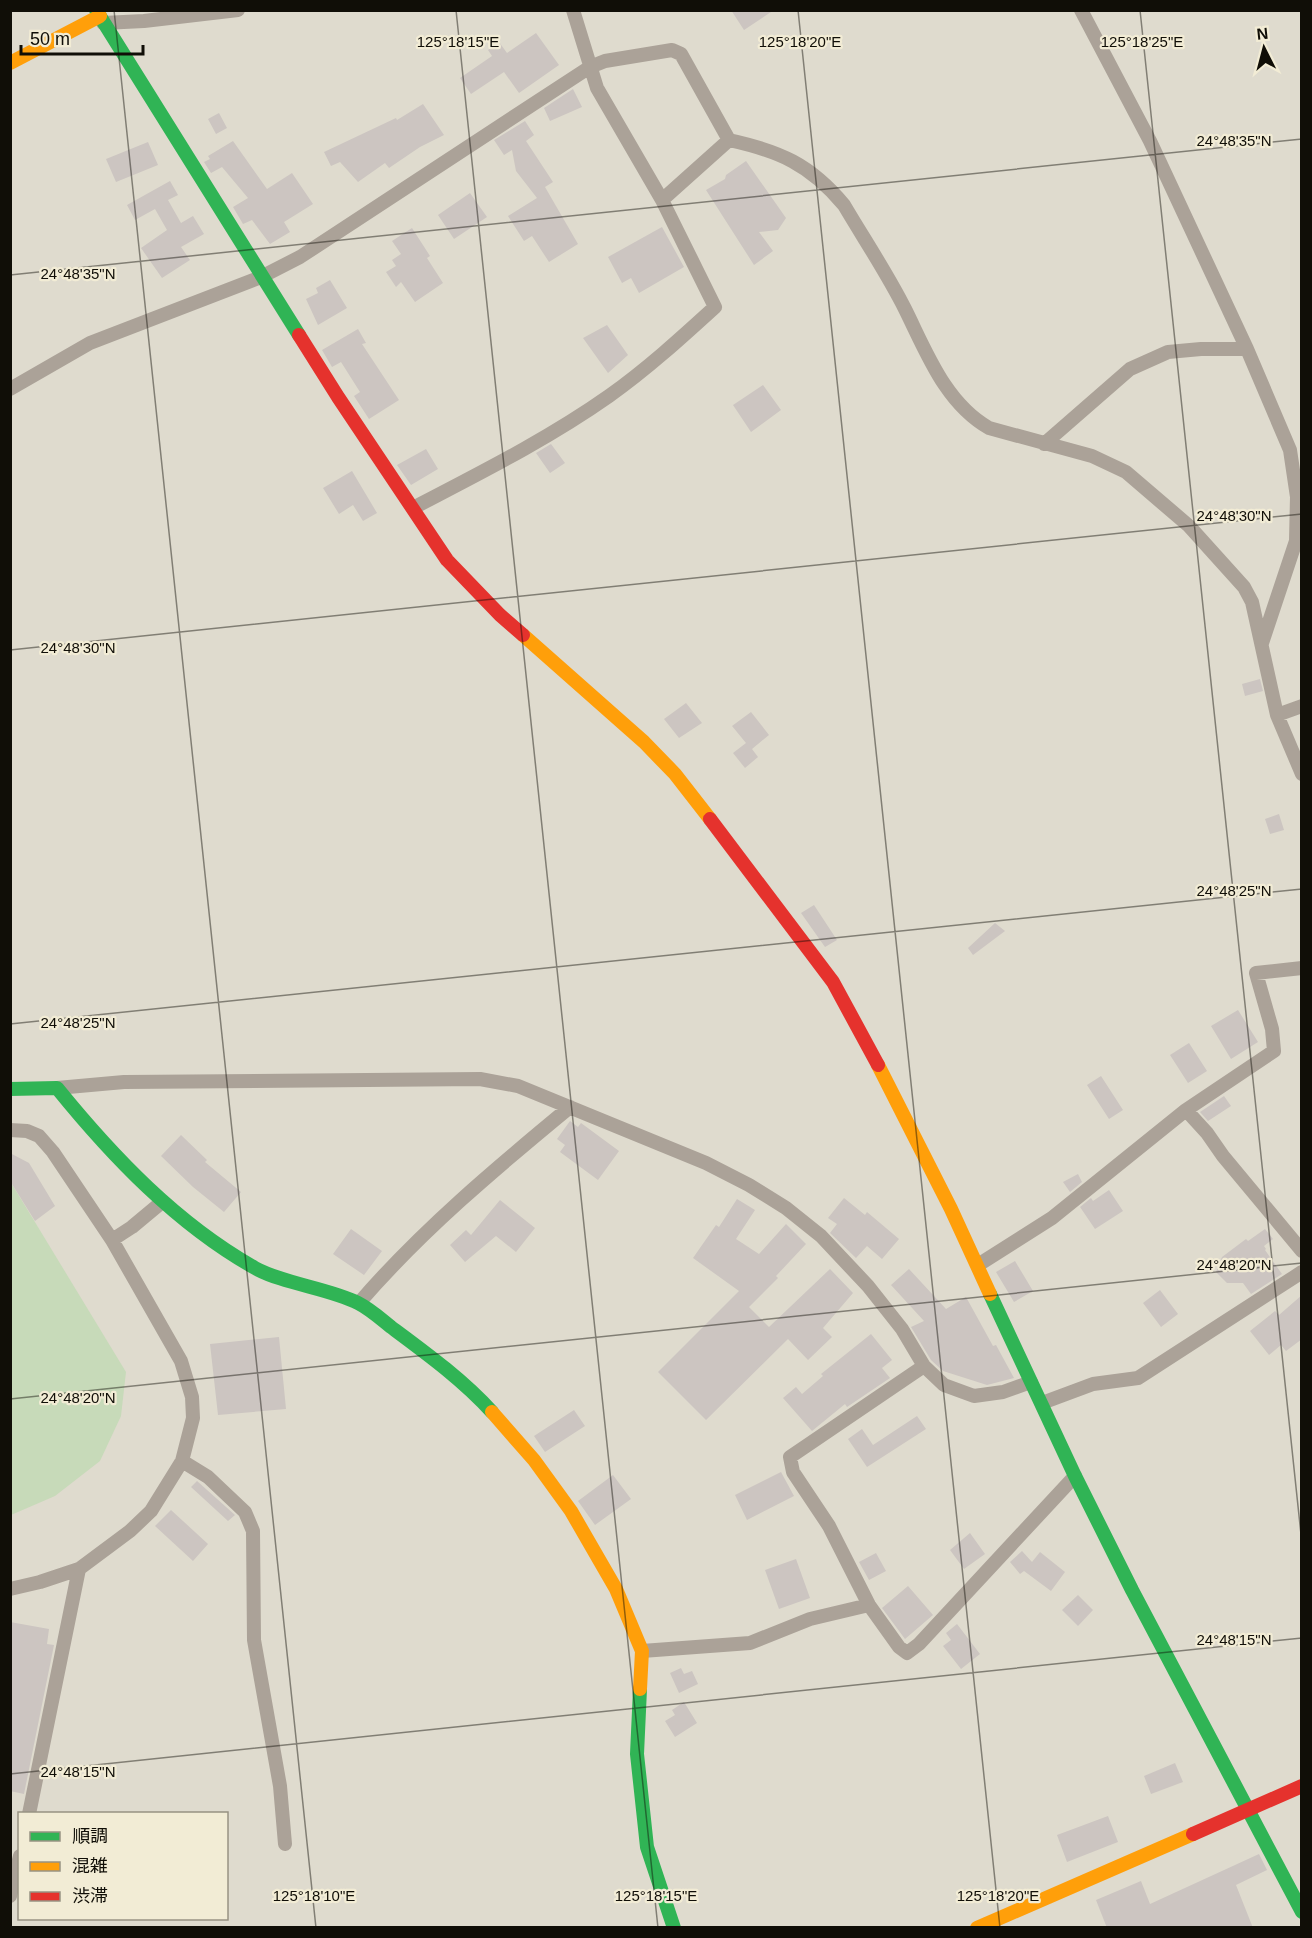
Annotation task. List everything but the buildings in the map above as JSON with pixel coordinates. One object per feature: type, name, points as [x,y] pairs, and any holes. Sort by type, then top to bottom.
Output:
[{"type":"street","points":[[10,63],[100,17],[144,21],[238,10]]},
{"type":"street","points":[[413,507],[518,452],[607,397],[716,307],[662,200],[597,88],[573,10]]},
{"type":"street","points":[[1081,10],[1150,141],[1247,349],[1296,447],[1296,542],[1262,643]]},
{"type":"street","points":[[100,17],[261,277],[447,560],[500,615],[644,742],[675,774],[833,982],[869,1047],[978,1265],[1075,1476],[1132,1590],[1302,1912]]},
{"type":"street","points":[[10,389],[90,344],[261,277],[300,258],[590,67],[605,61],[672,50],[681,54],[729,140],[761,147],[792,159],[831,190],[844,205],[905,308],[914,330],[934,365],[961,407],[988,428],[1092,456],[1126,472],[1189,526],[1244,587],[1252,602],[1277,715],[1302,774]]},
{"type":"street","points":[[662,200],[729,140]]},
{"type":"street","points":[[1044,444],[1130,369],[1168,352],[1247,349]]},
{"type":"street","points":[[1277,715],[1302,706]]},
{"type":"street","points":[[978,1265],[1052,1218],[1186,1110],[1274,1051],[1272,1029],[1256,973],[1302,968]]},
{"type":"street","points":[[10,1089],[57,1088],[124,1082],[480,1079],[518,1086],[706,1163],[786,1208],[821,1236],[868,1286],[902,1329],[924,1366],[944,1385],[974,1396],[1003,1392],[1031,1382]]},
{"type":"street","points":[[57,1088],[78,1114],[162,1202],[206,1237],[257,1269],[359,1304],[429,1355],[482,1401],[534,1461],[571,1511],[615,1589],[642,1651],[637,1754],[646,1847],[674,1928]]},
{"type":"street","points":[[359,1304],[384,1274],[497,1167],[570,1107]]},
{"type":"street","points":[[1186,1110],[1208,1133],[1223,1156],[1302,1251]]},
{"type":"street","points":[[10,1130],[27,1131],[39,1136],[112,1240],[181,1360],[192,1397],[193,1418],[182,1461],[151,1511],[130,1531],[79,1569],[40,1582],[10,1588]]},
{"type":"street","points":[[112,1240],[162,1202]]},
{"type":"street","points":[[1042,1403],[1093,1384],[1138,1378],[1302,1272]]},
{"type":"street","points":[[924,1366],[790,1456],[793,1472],[829,1526],[869,1605],[899,1647],[907,1653],[919,1644],[1075,1476]]},
{"type":"street","points":[[182,1461],[208,1478],[245,1512],[253,1531],[254,1640],[280,1786],[285,1844]]},
{"type":"street","points":[[29,1812],[79,1569]]},
{"type":"street","points":[[642,1651],[750,1643],[810,1619],[869,1605]]},
{"type":"street","points":[[977,1928],[1302,1786]]},
{"type":"street","points":[[10,1896],[18,1864]]},
{"type":"green space","points":[[10,1181],[126,1372],[121,1416],[100,1461],[55,1496],[11,1515]]},
{"type":"traffic: fast","points":[[96,10],[299,335]]},
{"type":"traffic: fast","points":[[10,1089],[57,1088],[124,1164],[199,1231],[255,1268],[292,1282],[333,1293],[362,1305],[444,1367],[492,1412]]},
{"type":"traffic: fast","points":[[990,1294],[1075,1476],[1132,1590],[1302,1912]]},
{"type":"traffic: fast","points":[[640,1689],[637,1754],[647,1847],[674,1928]]},
{"type":"traffic: slow","points":[[10,63],[100,16]]},
{"type":"traffic: slow","points":[[523,635],[644,742],[675,774],[710,819]]},
{"type":"traffic: slow","points":[[878,1065],[951,1209],[990,1294]]},
{"type":"traffic: slow","points":[[492,1412],[534,1460],[571,1511],[616,1589],[642,1651],[640,1689]]},
{"type":"traffic: slow","points":[[977,1928],[1193,1834]]},
{"type":"traffic: jam","points":[[299,335],[447,560],[500,615],[523,635]]},
{"type":"traffic: jam","points":[[710,819],[833,982],[878,1065]]},
{"type":"traffic: jam","points":[[1193,1834],[1302,1786]]}]
